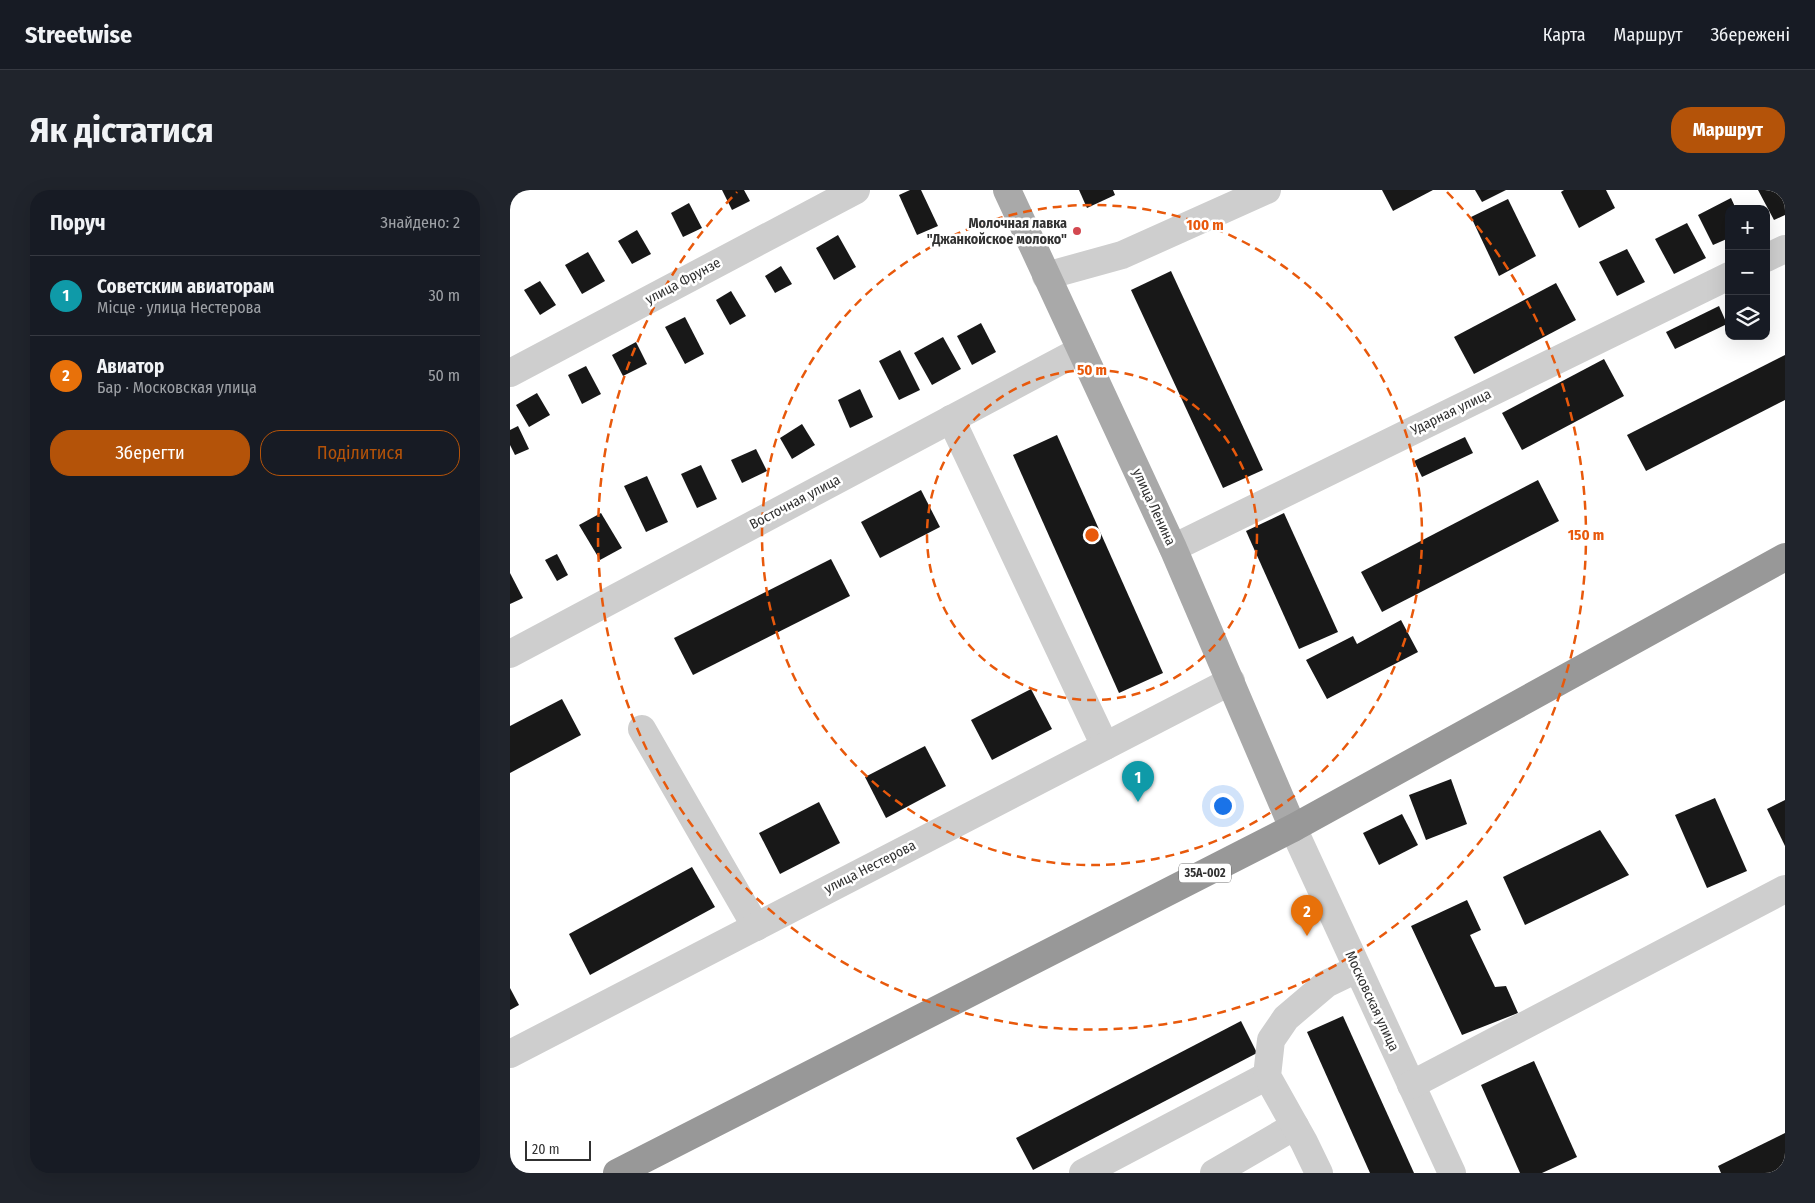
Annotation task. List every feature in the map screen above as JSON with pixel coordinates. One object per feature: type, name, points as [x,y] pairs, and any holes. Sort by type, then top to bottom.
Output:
[{"type":"highway","name":"35А-002","points":[[617,1173],[1293,828],[1785,557]]},
{"type":"main road","name":"улица Ленина","points":[[1006,190],[1173,548],[1293,828]]},
{"type":"street","name":"улица Фрунзе","points":[[510,373],[856,190]]},
{"type":"street","points":[[1046,276],[1122,255],[1267,190]]},
{"type":"street","points":[[1770,256],[1785,249]]},
{"type":"street","name":"Ударная улица","points":[[1173,548],[1725,278]]},
{"type":"street","name":"Восточная улица","points":[[510,654],[1081,350]]},
{"type":"street","points":[[951,419],[1105,746]]},
{"type":"street","name":"улица Нестерова","points":[[510,1054],[1231,681]]},
{"type":"street","points":[[642,729],[756,926]]},
{"type":"street","name":"Московская улица","points":[[1293,828],[1452,1173]]},
{"type":"street","points":[[1411,1085],[1785,889]]},
{"type":"street","points":[[1319,1173],[1267,1076],[1271,1040],[1286,1018],[1326,984],[1357,969]]},
{"type":"street","points":[[1083,1173],[1267,1076]]},
{"type":"street","points":[[1214,1173],[1295,1126]]},
{"type":"building","points":[[722,190],[744,190],[750,201],[732,210]]},
{"type":"building","points":[[910,190],[921,190],[938,226],[917,235],[899,195]]},
{"type":"building","points":[[1079,190],[1113,190],[1115,195],[1087,208]]},
{"type":"building","points":[[1382,190],[1433,190],[1393,211]]},
{"type":"building","points":[[1475,190],[1506,190],[1482,202]]},
{"type":"building","points":[[1564,190],[1606,190],[1615,208],[1579,228],[1561,192]]},
{"type":"building","points":[[1758,190],[1785,190],[1785,215],[1774,220],[1770,212],[1770,205],[1766,205]]},
{"type":"building","points":[[1731,198],[1734,205],[1725,205],[1725,240],[1713,245],[1698,215]]},
{"type":"building","points":[[1508,199],[1536,256],[1499,276],[1471,217]]},
{"type":"building","points":[[689,203],[702,228],[683,237],[671,213]]},
{"type":"building","points":[[1687,223],[1706,258],[1674,274],[1655,239]]},
{"type":"building","points":[[637,230],[651,254],[632,264],[618,241]]},
{"type":"building","points":[[838,235],[856,267],[834,280],[816,248]]},
{"type":"building","points":[[1627,249],[1645,282],[1617,296],[1599,262]]},
{"type":"building","points":[[588,252],[605,281],[582,294],[565,265]]},
{"type":"building","points":[[781,266],[792,284],[775,293],[765,276]]},
{"type":"building","points":[[1171,271],[1263,470],[1223,488],[1131,290]]},
{"type":"building","points":[[540,281],[556,305],[540,315],[524,290]]},
{"type":"building","points":[[1556,283],[1576,320],[1474,374],[1454,337]]},
{"type":"building","points":[[731,291],[746,316],[730,325],[716,300]]},
{"type":"building","points":[[1719,306],[1725,320],[1725,325],[1675,349],[1666,332]]},
{"type":"building","points":[[685,317],[704,354],[685,364],[665,327]]},
{"type":"building","points":[[981,323],[996,352],[972,365],[957,336]]},
{"type":"building","points":[[943,337],[961,369],[932,385],[914,353]]},
{"type":"building","points":[[636,342],[647,364],[623,376],[612,355]]},
{"type":"building","points":[[900,350],[920,390],[899,400],[879,361]]},
{"type":"building","points":[[1785,355],[1785,400],[1646,471],[1627,435]]},
{"type":"building","points":[[1604,359],[1624,396],[1522,450],[1502,413]]},
{"type":"building","points":[[586,366],[601,394],[582,404],[568,375]]},
{"type":"building","points":[[860,389],[873,417],[850,428],[838,400]]},
{"type":"building","points":[[537,393],[550,415],[529,427],[516,405]]},
{"type":"building","points":[[802,424],[815,445],[792,459],[780,438]]},
{"type":"building","points":[[518,426],[529,449],[515,455],[510,445],[510,430]]},
{"type":"building","points":[[1057,435],[1163,673],[1119,693],[1013,455]]},
{"type":"building","points":[[1465,437],[1473,453],[1422,477],[1414,461]]},
{"type":"building","points":[[756,449],[767,471],[742,483],[731,460]]},
{"type":"building","points":[[701,465],[717,499],[697,508],[681,474]]},
{"type":"building","points":[[647,476],[668,522],[646,532],[624,486]]},
{"type":"building","points":[[1538,480],[1559,521],[1382,612],[1361,572]]},
{"type":"building","points":[[921,490],[940,527],[880,558],[861,522]]},
{"type":"building","points":[[601,513],[622,548],[600,560],[579,525]]},
{"type":"building","points":[[1284,513],[1338,632],[1299,649],[1246,531]]},
{"type":"building","points":[[557,554],[568,575],[557,581],[545,560]]},
{"type":"building","points":[[831,559],[850,596],[693,675],[674,638]]},
{"type":"building","points":[[510,573],[523,598],[510,604]]},
{"type":"building","points":[[1401,620],[1418,652],[1327,699],[1306,660],[1353,636],[1357,644]]},
{"type":"building","points":[[1031,689],[1052,729],[992,760],[971,720]]},
{"type":"building","points":[[562,699],[581,735],[510,773],[510,726]]},
{"type":"building","points":[[925,746],[946,786],[886,818],[865,777]]},
{"type":"building","points":[[1451,779],[1467,824],[1426,840],[1409,795]]},
{"type":"building","points":[[1715,798],[1747,871],[1707,888],[1675,815]]},
{"type":"building","points":[[1785,800],[1785,846],[1767,809]]},
{"type":"building","points":[[819,802],[840,843],[780,874],[759,833]]},
{"type":"building","points":[[1402,814],[1418,845],[1379,865],[1363,833]]},
{"type":"building","points":[[1600,830],[1629,875],[1525,925],[1503,877]]},
{"type":"building","points":[[692,867],[715,907],[590,975],[569,934]]},
{"type":"building","points":[[1467,900],[1481,930],[1470,935],[1495,987],[1506,986],[1518,1013],[1462,1035],[1411,926]]},
{"type":"building","points":[[510,988],[519,1005],[510,1010]]},
{"type":"building","points":[[1343,1016],[1414,1173],[1370,1173],[1307,1032]]},
{"type":"building","points":[[1241,1021],[1257,1053],[1033,1170],[1016,1138]]},
{"type":"building","points":[[1534,1061],[1577,1157],[1542,1173],[1520,1173],[1481,1085]]},
{"type":"building","points":[[1785,1133],[1785,1173],[1721,1173],[1718,1166]]},
{"type":"place","name":"Молочная лавка \"Джанкойское молоко\"","points":[[1077,231]]},
{"type":"place","name":"Советским авиаторам","points":[[1138,802]]},
{"type":"place","name":"Авиатор","points":[[1307,936]]}]
